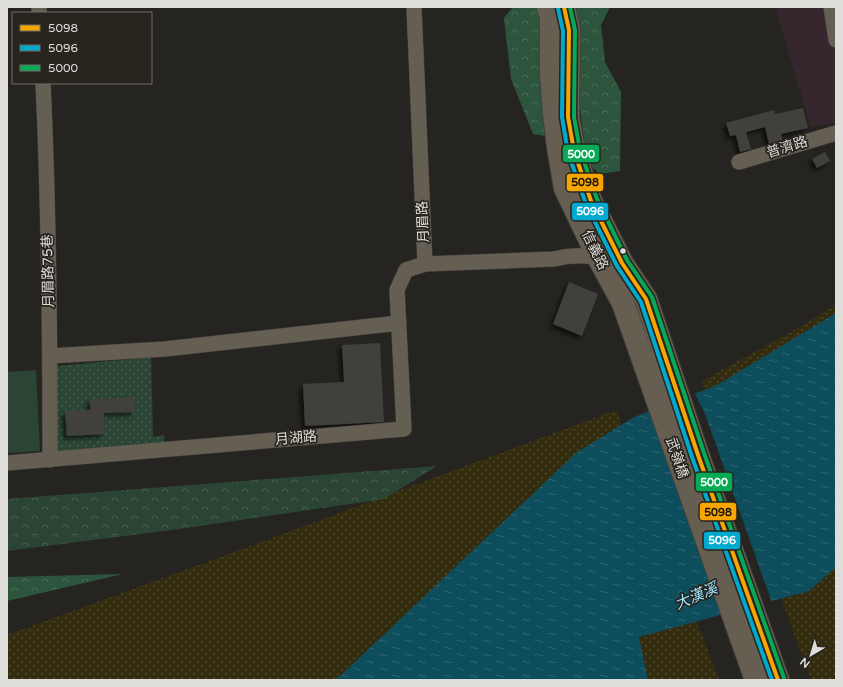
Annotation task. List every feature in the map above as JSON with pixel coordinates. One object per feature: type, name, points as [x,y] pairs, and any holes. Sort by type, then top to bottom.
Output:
[{"type":"main road","name":"信義路","points":[[548,7],[551,17],[551,74],[554,114],[558,147],[566,188],[598,258],[623,303]]},
{"type":"main road","name":"信義路","points":[[564,7],[568,30],[568,117],[574,151],[591,201],[622,263],[646,299]]},
{"type":"main road","name":"武嶺橋","points":[[646,299],[703,469],[778,680]]},
{"type":"main road","name":"武嶺橋","points":[[623,303],[756,680]]},
{"type":"street","name":"月眉路","points":[[414,7],[425,264]]},
{"type":"street","points":[[831,7],[836,40]]},
{"type":"street","name":"月眉路75巷","points":[[42,84],[45,130],[50,356],[50,460]]},
{"type":"street","name":"普濟路","points":[[739,162],[836,133]]},
{"type":"street","points":[[425,264],[554,259],[566,256],[598,258],[622,263]]},
{"type":"street","name":"月湖路","points":[[7,463],[404,429],[397,290],[406,270],[425,264]]},
{"type":"street","points":[[50,356],[165,349],[399,323]]},
{"type":"shaded area","points":[[775,7],[836,7],[836,123],[811,127]]},
{"type":"green space","points":[[513,7],[542,7],[548,111],[545,136],[533,134],[511,79],[504,18]]},
{"type":"green space","points":[[567,7],[610,7],[601,25],[605,62],[621,92],[620,171],[600,174],[587,163]]},
{"type":"green space","points":[[151,357],[153,437],[164,435],[165,448],[52,458],[48,367]]},
{"type":"green space","points":[[36,370],[40,451],[7,453],[7,372]]},
{"type":"green space","points":[[437,466],[384,499],[172,530],[7,551],[7,499]]},
{"type":"green space","points":[[123,574],[7,601],[7,577]]},
{"type":"sand","points":[[836,305],[836,680],[811,680],[702,381],[791,332]]},
{"type":"sand","points":[[616,410],[719,680],[7,680],[7,635]]},
{"type":"water","name":"大漢溪","points":[[836,313],[836,567],[809,591],[639,637],[648,680],[332,680],[340,676],[576,453],[634,417],[717,385]]},
{"type":"pier","points":[[694,392],[705,414],[772,603],[727,615],[653,408]]},
{"type":"building","points":[[803,108],[808,128],[781,134],[782,140],[769,144],[765,127],[746,132],[751,149],[740,152],[736,135],[730,136],[726,123],[774,110],[775,114]]},
{"type":"building","points":[[825,152],[830,161],[817,168],[812,159]]},
{"type":"building","points":[[569,282],[598,294],[582,336],[553,324]]},
{"type":"building","points":[[380,343],[384,422],[305,426],[303,384],[344,382],[342,345]]},
{"type":"building","points":[[134,397],[135,412],[104,413],[105,434],[67,436],[65,411],[90,410],[90,399]]},
{"type":"transit line","name":"5098","points":[[564,7],[569,30],[568,117],[574,151],[591,201],[622,263],[646,299],[698,455],[778,680]]},
{"type":"transit line","name":"5000","points":[[570,7],[575,30],[574,117],[580,150],[597,199],[627,260],[652,297],[704,453],[784,678]]},
{"type":"transit line","name":"5096","points":[[558,8],[563,31],[562,117],[568,153],[586,204],[617,266],[641,302],[692,457],[772,680]]}]
